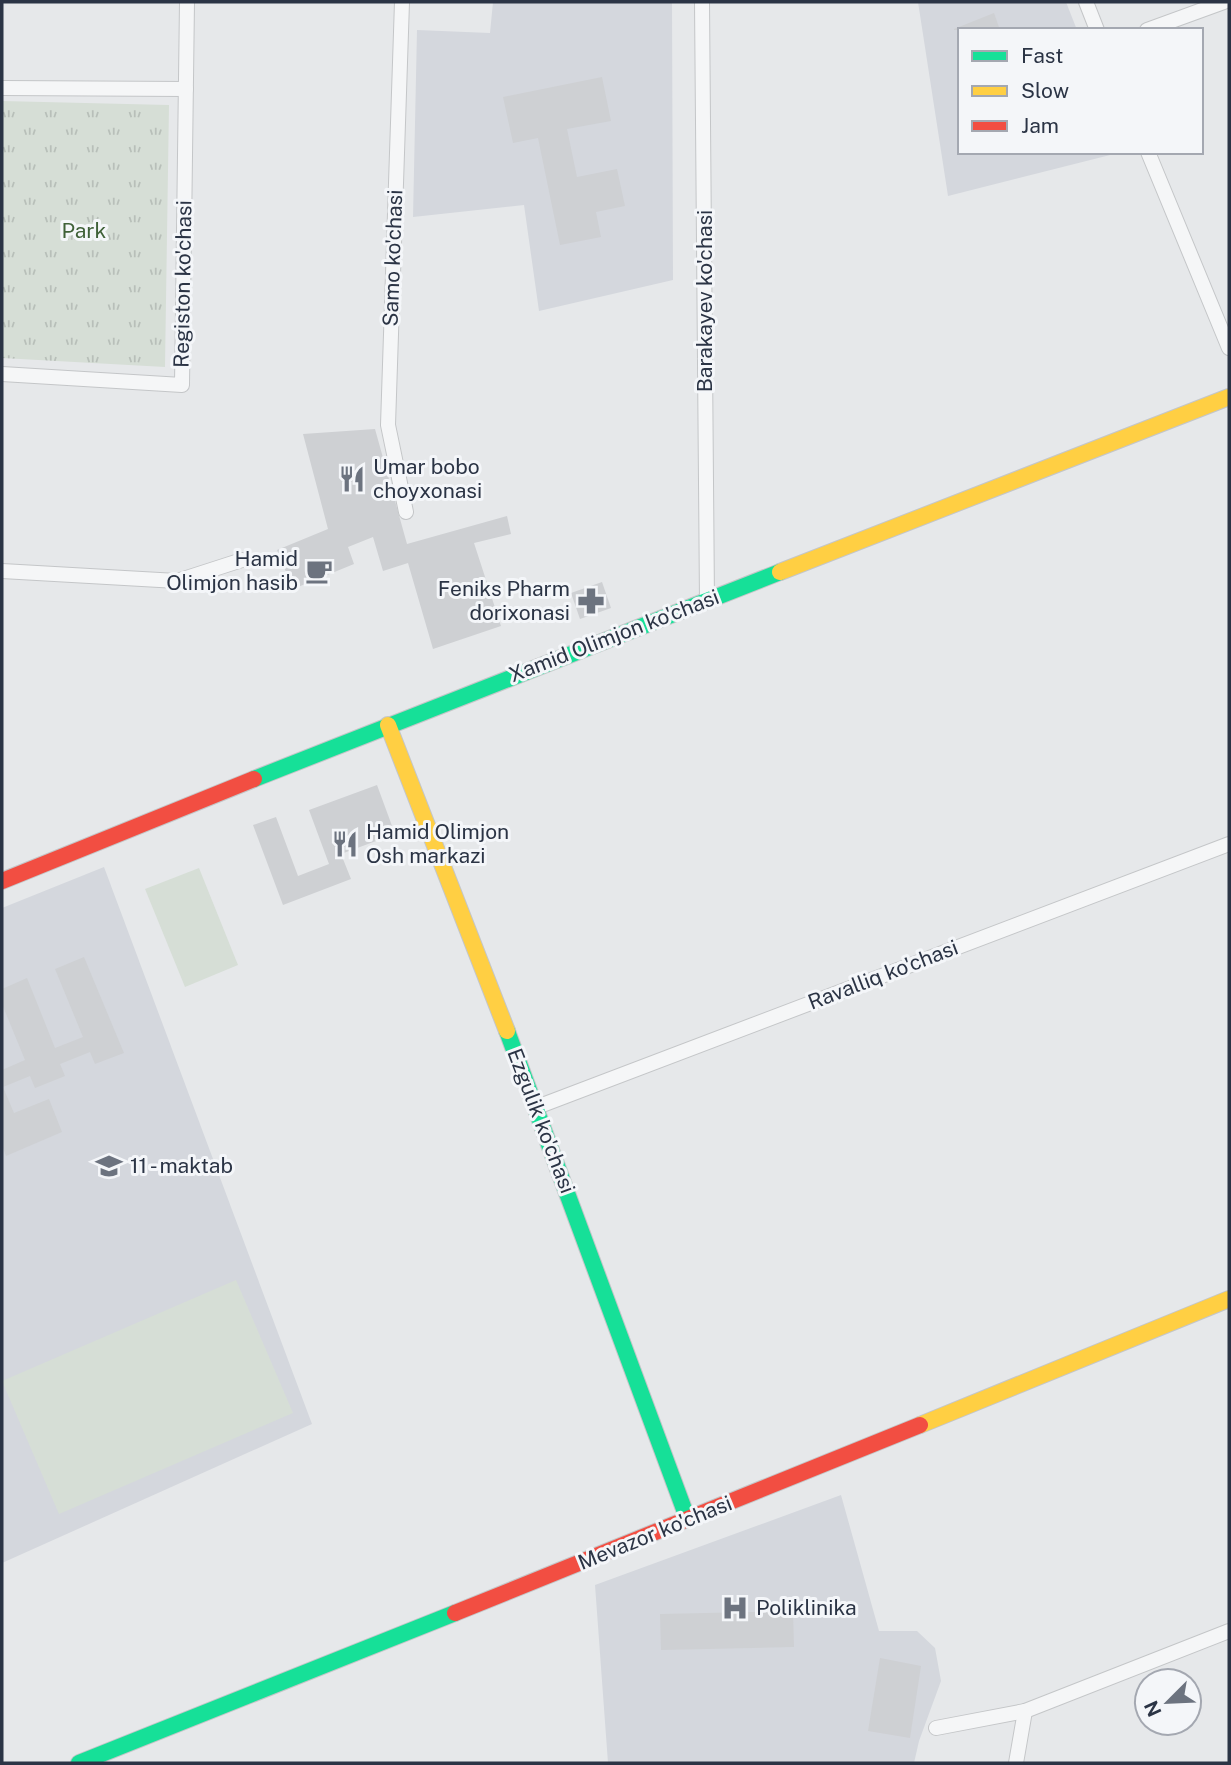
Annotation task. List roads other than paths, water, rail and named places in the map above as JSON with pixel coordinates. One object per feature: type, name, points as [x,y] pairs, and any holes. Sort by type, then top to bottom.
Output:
[{"type":"street","name":"Registon ko'chasi","points":[[2,374],[182,385],[187,2]]},
{"type":"street","name":"Samo ko'chasi","points":[[402,2],[388,425],[406,512]]},
{"type":"street","name":"Barakayev ko'chasi","points":[[702,2],[707,601]]},
{"type":"street","points":[[1086,2],[1096,28]]},
{"type":"street","points":[[1152,28],[1224,2]]},
{"type":"street","points":[[2,88],[186,89]]},
{"type":"street","points":[[1149,154],[1229,348]]},
{"type":"street","name":"Xamid Olimjon ko'chasi","points":[[2,881],[388,724],[1229,397]]},
{"type":"street","points":[[2,571],[177,582],[242,559]]},
{"type":"street","name":"Ezgulik ko'chasi","points":[[388,724],[537,1107],[688,1520]]},
{"type":"street","name":"Ravalliq ko'chasi","points":[[537,1107],[1229,844]]},
{"type":"street","name":"Mevazor ko'chasi","points":[[79,1763],[688,1520],[1229,1299]]},
{"type":"street","points":[[936,1728],[1025,1711],[1229,1631]]},
{"type":"street","points":[[1016,1763],[1025,1711]]},
{"type":"place","name":"Umar bobo choyxonasi","points":[[352,479]]},
{"type":"place","name":"Hamid Olimjon hasib","points":[[319,571]]},
{"type":"place","name":"Feniks Pharm dorixonasi","points":[[591,601]]},
{"type":"place","name":"Hamid Olimjon Osh markazi","points":[[345,844]]},
{"type":"place","name":"11 - maktab","points":[[109,1166]]},
{"type":"place","name":"Poliklinika","points":[[735,1608]]},
{"type":"park label","name":"Park","points":[[84,231]]}]
